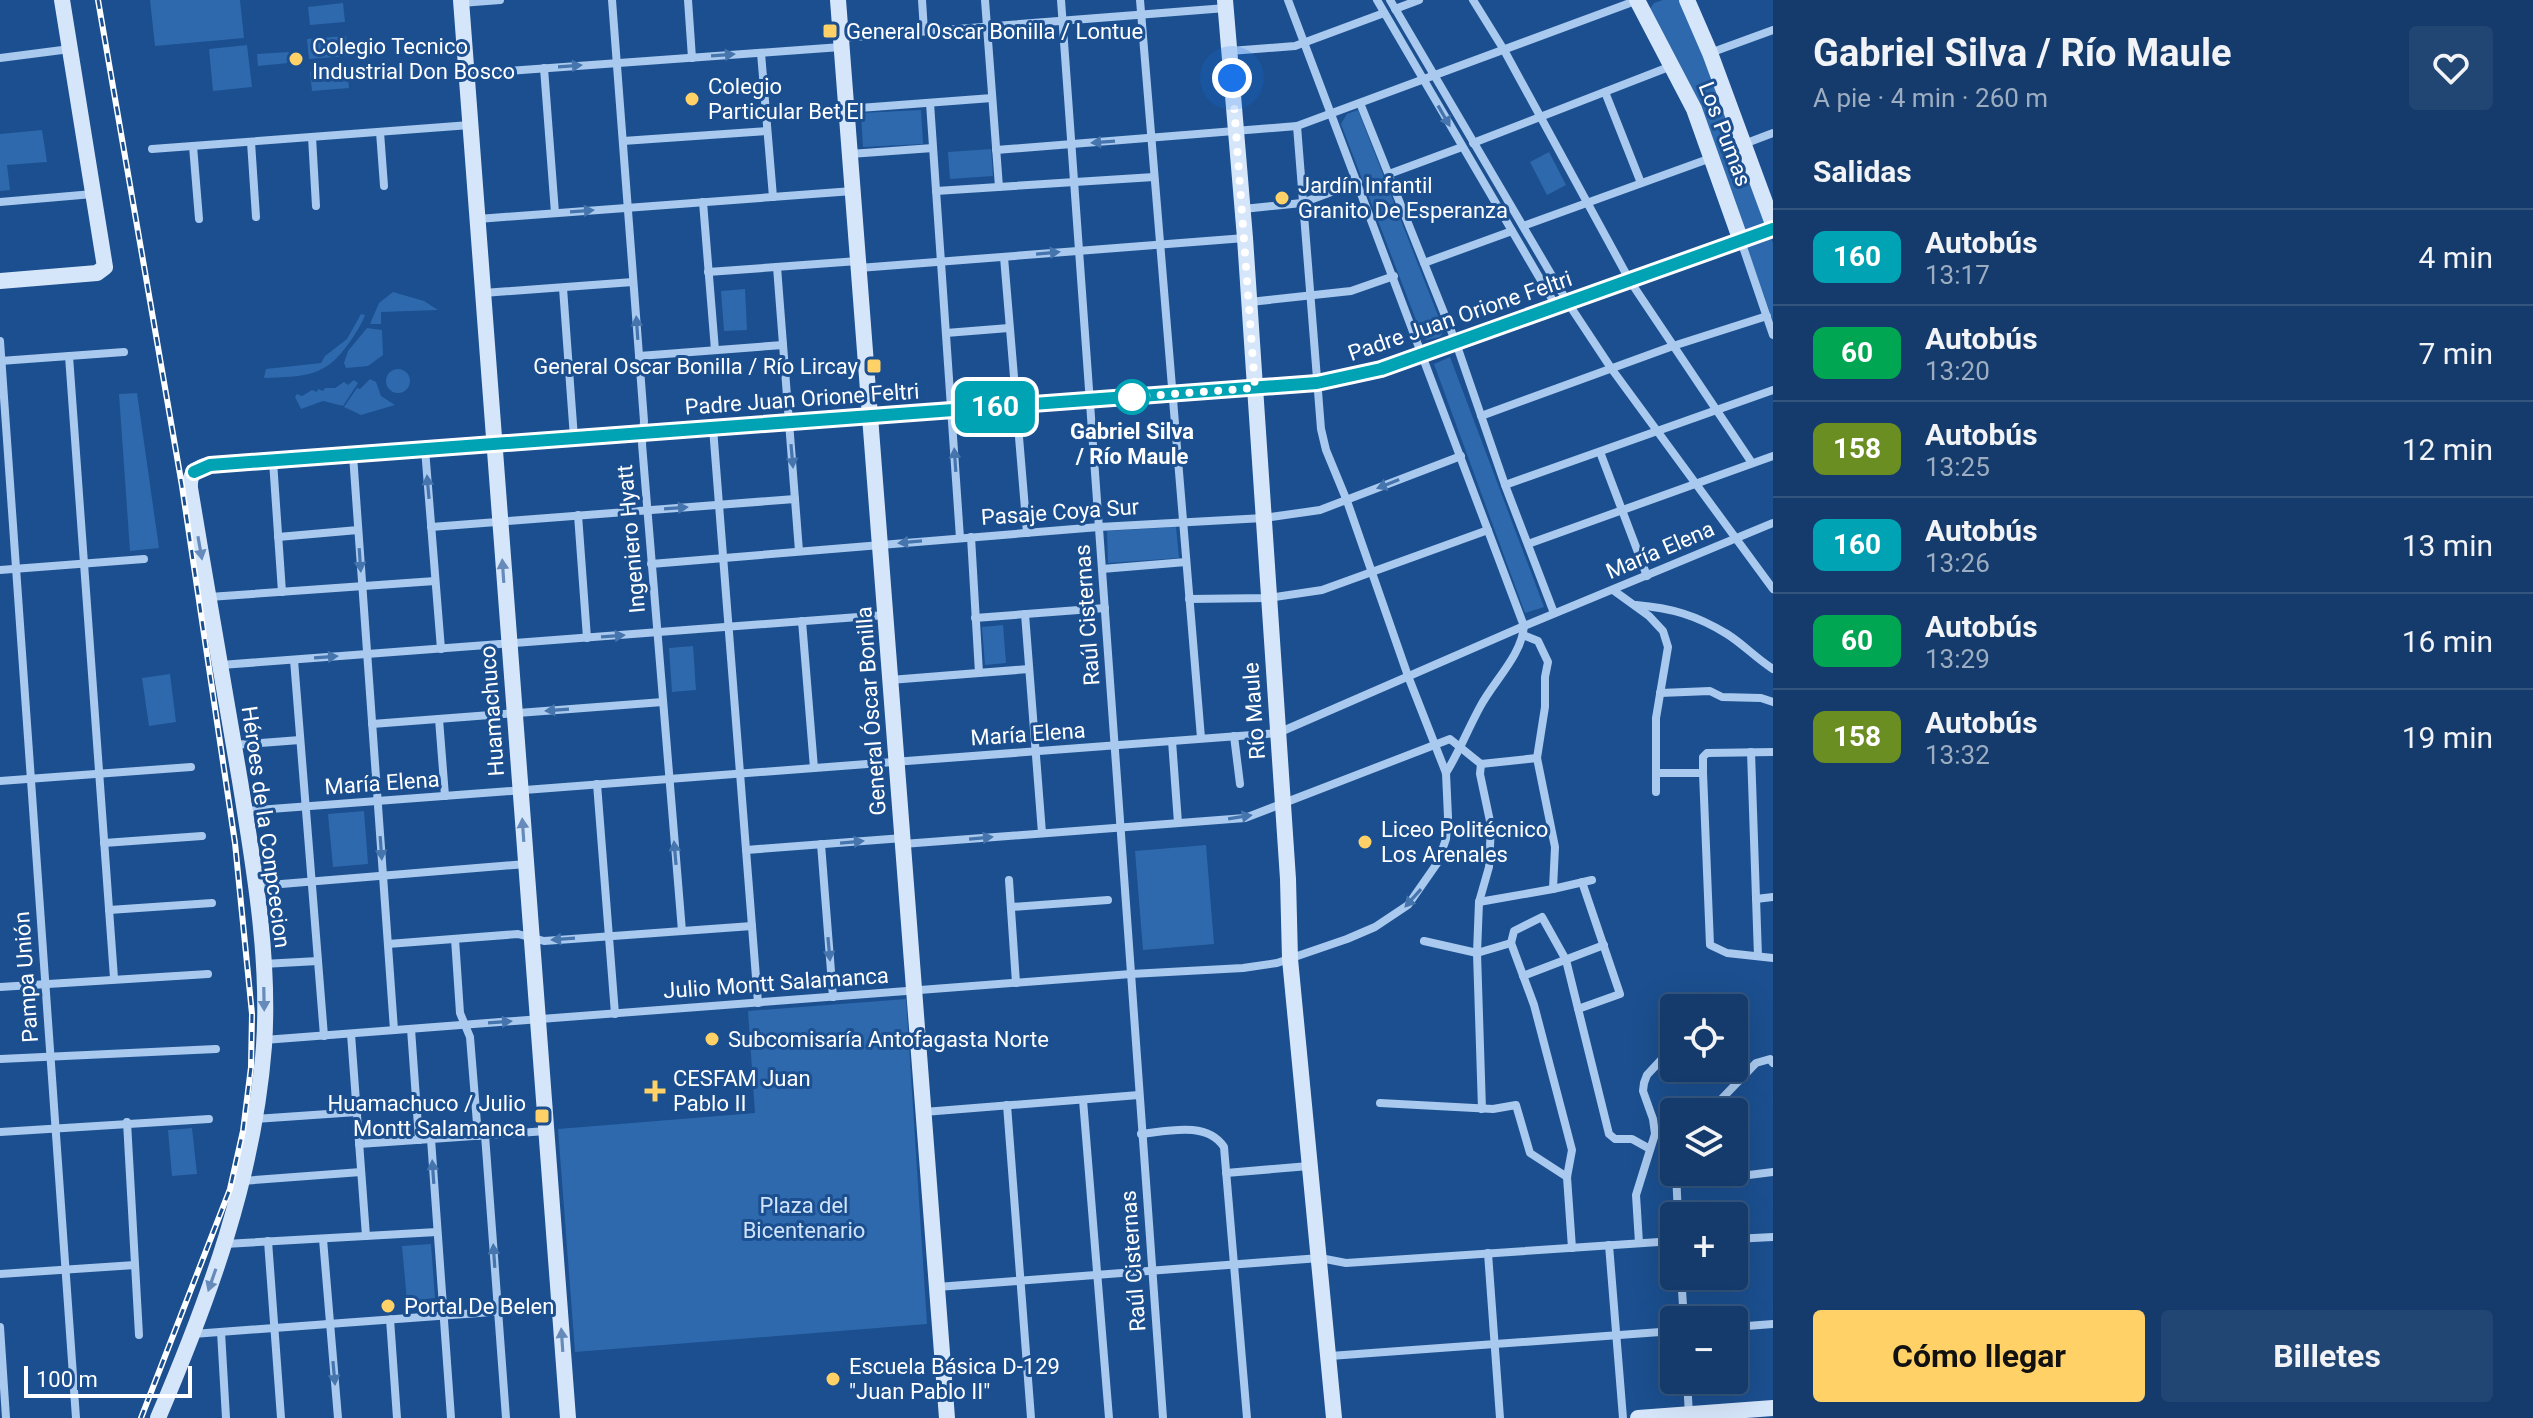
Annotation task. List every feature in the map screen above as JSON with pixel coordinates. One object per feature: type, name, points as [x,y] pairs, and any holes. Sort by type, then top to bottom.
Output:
[{"type":"street","points":[[0,281],[103,270],[105,263],[62,0]]},
{"type":"street","points":[[461,2],[500,0]]},
{"type":"street","name":"Ingeniero Hyatt","points":[[612,0],[651,564],[682,931]]},
{"type":"street","points":[[688,0],[692,58]]},
{"type":"street","name":"General Óscar Bonilla","points":[[838,0],[947,1418]]},
{"type":"street","points":[[922,0],[924,31]]},
{"type":"street","points":[[985,0],[999,187]]},
{"type":"street","name":"Raúl Cisternas","points":[[1061,0],[1163,1418]]},
{"type":"street","points":[[1140,0],[1201,738]]},
{"type":"street","points":[[1288,0],[1394,276],[1523,630],[1538,641],[1548,662],[1537,758],[1555,847],[1553,889]]},
{"type":"street","points":[[1377,0],[1512,231],[1562,305],[1773,589]]},
{"type":"street","points":[[1390,0],[1523,226],[1562,305]]},
{"type":"street","points":[[1395,9],[1419,0]]},
{"type":"street","points":[[1473,0],[1504,50],[1630,281],[1752,463]]},
{"type":"street","points":[[996,150],[1297,126],[1638,0]]},
{"type":"street","name":"Los Pumas","points":[[1638,0],[1694,109],[1773,335]]},
{"type":"street","points":[[1687,0],[1710,53],[1773,227]]},
{"type":"street","name":"Huamachuco","points":[[461,2],[568,1418]]},
{"type":"street","points":[[466,74],[761,53],[924,31],[1141,15],[1226,4]]},
{"type":"street","name":"Río Maule","points":[[1226,4],[1264,518],[1290,959],[1334,1418]]},
{"type":"street","points":[[1230,51],[1305,43],[1384,13]]},
{"type":"street","points":[[1710,53],[1773,30]]},
{"type":"street","points":[[0,58],[70,49]]},
{"type":"street","points":[[761,53],[773,197]]},
{"type":"street","points":[[1473,143],[1674,65]]},
{"type":"street","points":[[544,68],[555,213]]},
{"type":"street","points":[[1605,92],[1641,183]]},
{"type":"street","points":[[846,109],[992,98]]},
{"type":"street","points":[[930,103],[960,538]]},
{"type":"street","points":[[1360,103],[1456,343],[1554,613]]},
{"type":"street","points":[[152,149],[470,125]]},
{"type":"street","points":[[1297,126],[1321,429],[1408,676],[1446,773]]},
{"type":"street","points":[[623,141],[767,131]]},
{"type":"street","points":[[380,132],[384,186]]},
{"type":"street","points":[[1744,144],[1773,133]]},
{"type":"street","points":[[312,137],[316,206]]},
{"type":"street","points":[[251,142],[256,217]]},
{"type":"street","points":[[193,146],[199,219]]},
{"type":"street","points":[[1389,174],[1462,147]]},
{"type":"street","points":[[850,154],[933,148]]},
{"type":"street","points":[[1523,226],[1711,158]]},
{"type":"street","points":[[936,191],[1154,177]]},
{"type":"street","points":[[1243,209],[1302,203],[1358,182]]},
{"type":"street","points":[[477,219],[853,191]]},
{"type":"street","points":[[0,202],[94,194]]},
{"type":"street","points":[[703,202],[715,350]]},
{"type":"street","name":"Padre Juan Orione Feltri","points":[[194,472],[210,465],[1317,383],[1381,369],[1773,227]]},
{"type":"street","points":[[1424,263],[1512,231]]},
{"type":"street","points":[[708,272],[941,262],[1245,238]]},
{"type":"street","points":[[1004,257],[1027,533]]},
{"type":"street","points":[[777,267],[799,551]]},
{"type":"street","points":[[1249,302],[1351,291],[1394,276]]},
{"type":"street","points":[[482,293],[633,282]]},
{"type":"street","points":[[563,288],[574,438]]},
{"type":"street","points":[[1481,416],[1673,346],[1767,316]]},
{"type":"street","points":[[946,333],[1009,328]]},
{"type":"street","name":"Pampa Unión","points":[[0,341],[76,1418]]},
{"type":"street","points":[[639,356],[783,345]]},
{"type":"street","points":[[1,361],[124,352]]},
{"type":"street","points":[[69,356],[114,978]]},
{"type":"street","points":[[1505,485],[1773,390]]},
{"type":"street","points":[[713,428],[758,1003]]},
{"type":"street","points":[[425,449],[441,649]]},
{"type":"street","points":[[1600,452],[1647,576]]},
{"type":"street","points":[[353,455],[394,1030]]},
{"type":"street","name":"Pasaje Coya Sur","points":[[651,564],[1099,527],[1264,518],[1320,510],[1461,456]]},
{"type":"street","points":[[1528,544],[1773,456]]},
{"type":"street","points":[[272,461],[282,592]]},
{"type":"street","name":"Héroes de la Conpcecion","points":[[160,1418],[193,1334],[242,1181],[255,1119],[264,1040],[263,964],[256,886],[190,488],[194,472]]},
{"type":"street","points":[[431,527],[795,499]]},
{"type":"street","points":[[578,515],[587,638]]},
{"type":"street","name":"María Elena","points":[[245,811],[1278,733],[1523,630],[1554,613],[1773,523]]},
{"type":"street","points":[[278,537],[358,530]]},
{"type":"street","points":[[1189,599],[1268,598],[1322,590],[1488,530]]},
{"type":"street","points":[[971,537],[979,673]]},
{"type":"street","points":[[0,570],[144,559]]},
{"type":"street","points":[[1102,569],[1186,562]]},
{"type":"street","points":[[209,597],[435,581]]},
{"type":"street","points":[[1613,590],[1663,631],[1668,647],[1654,740],[1656,792]]},
{"type":"street","points":[[1635,605],[1669,608],[1697,618],[1728,635],[1773,669]]},
{"type":"street","points":[[975,618],[1105,608]]},
{"type":"street","points":[[1025,614],[1042,833]]},
{"type":"street","points":[[221,665],[885,615]]},
{"type":"street","points":[[802,621],[814,768]]},
{"type":"street","points":[[1446,773],[1523,630]]},
{"type":"street","points":[[294,660],[324,1036]]},
{"type":"street","points":[[890,680],[1029,669]]},
{"type":"street","points":[[1660,693],[1710,691],[1722,697],[1761,698],[1773,702]]},
{"type":"street","points":[[372,724],[663,702]]},
{"type":"street","points":[[439,719],[445,796]]},
{"type":"street","points":[[1234,736],[1240,784]]},
{"type":"street","points":[[746,850],[1245,818],[1450,739],[1481,764],[1537,758]]},
{"type":"street","points":[[234,745],[300,740]]},
{"type":"street","points":[[1172,741],[1178,823]]},
{"type":"street","points":[[1751,752],[1758,956]]},
{"type":"street","points":[[1773,752],[1707,753],[1703,757],[1710,945],[1727,953],[1773,958]]},
{"type":"street","points":[[1481,764],[1480,774],[1491,826],[1489,867],[1479,902],[1477,953],[1482,1109]]},
{"type":"street","points":[[0,781],[191,767]]},
{"type":"street","name":"Julio Montt Salamanca","points":[[264,1040],[1243,968],[1290,959],[1375,927],[1408,905],[1438,862],[1446,839],[1449,794],[1446,773]]},
{"type":"street","points":[[1656,773],[1703,773]]},
{"type":"street","points":[[597,784],[615,1014]]},
{"type":"street","points":[[104,843],[202,836]]},
{"type":"street","points":[[821,844],[833,997]]},
{"type":"street","points":[[256,886],[526,864]]},
{"type":"street","points":[[1009,880],[1016,983]]},
{"type":"street","points":[[1479,902],[1587,881],[1620,994],[1578,1009]]},
{"type":"street","points":[[1756,899],[1773,897]]},
{"type":"street","points":[[1011,907],[1108,900]]},
{"type":"street","points":[[109,910],[212,903]]},
{"type":"street","points":[[1572,1248],[1567,1177],[1572,1150],[1534,1005],[1511,943],[1514,931],[1542,917],[1566,960],[1609,1134],[1615,1139],[1632,1139],[1650,1149]]},
{"type":"street","points":[[388,944],[518,934],[544,941],[752,926]]},
{"type":"street","points":[[455,939],[460,1013],[470,1037],[481,1135],[506,1418]]},
{"type":"street","points":[[1424,941],[1477,953],[1511,943]]},
{"type":"street","points":[[1523,976],[1604,945]]},
{"type":"street","points":[[263,964],[318,961]]},
{"type":"street","points":[[0,987],[208,974]]},
{"type":"street","points":[[411,1029],[419,1140]]},
{"type":"street","points":[[351,1034],[366,1236]]},
{"type":"street","points":[[0,1059],[216,1049]]},
{"type":"street","points":[[1639,1243],[1636,1195],[1655,1134],[1643,1091],[1647,1075],[1660,1061]]},
{"type":"street","points":[[1722,1098],[1756,1063],[1772,1061]]},
{"type":"street","points":[[923,1112],[1139,1095]]},
{"type":"street","points":[[1083,1100],[1109,1418]]},
{"type":"street","points":[[1380,1103],[1482,1109],[1516,1105],[1530,1153],[1567,1177]]},
{"type":"street","points":[[1007,1105],[1031,1418]]},
{"type":"street","points":[[255,1119],[357,1112]]},
{"type":"street","points":[[0,1132],[209,1119]]},
{"type":"street","points":[[127,1122],[139,1335]]},
{"type":"street","points":[[1141,1134],[1183,1129],[1205,1133],[1218,1139],[1224,1147],[1247,1418]]},
{"type":"street","points":[[359,1144],[546,1131]]},
{"type":"street","points":[[431,1139],[451,1418]]},
{"type":"street","points":[[1226,1173],[1312,1166]]},
{"type":"street","points":[[242,1181],[361,1172]]},
{"type":"street","points":[[1748,1175],[1773,1172]]},
{"type":"street","points":[[224,1244],[437,1232]]},
{"type":"street","points":[[1748,1238],[1773,1237]]},
{"type":"street","points":[[323,1239],[338,1418]]},
{"type":"street","points":[[268,1241],[281,1418]]},
{"type":"street","points":[[937,1287],[1320,1258],[1346,1263],[1660,1242]]},
{"type":"street","points":[[1609,1245],[1623,1418]]},
{"type":"street","points":[[1488,1253],[1500,1418]]},
{"type":"street","points":[[0,1274],[135,1265]]},
{"type":"street","points":[[193,1334],[559,1307]]},
{"type":"street","points":[[390,1319],[397,1418]]},
{"type":"street","points":[[1748,1326],[1773,1324]]},
{"type":"street","points":[[0,1327],[6,1418]]},
{"type":"street","points":[[221,1332],[226,1418]]},
{"type":"street","points":[[1330,1356],[1660,1332]]},
{"type":"street","points":[[1688,1394],[1689,1416]]},
{"type":"street","points":[[1638,1418],[1773,1408]]},
{"type":"green space","points":[[150,0],[240,0],[244,38],[155,46]]},
{"type":"green space","points":[[1682,0],[1773,243],[1773,321],[1691,89],[1649,10],[1654,3]]},
{"type":"green space","points":[[343,3],[345,22],[310,25],[308,7]]},
{"type":"green space","points":[[346,36],[348,56],[309,59],[307,39]]},
{"type":"green space","points":[[247,45],[252,87],[213,91],[209,49]]},
{"type":"green space","points":[[289,52],[288,63],[258,66],[257,54]]},
{"type":"green space","points":[[347,68],[349,88],[312,91],[310,72]]},
{"type":"green space","points":[[921,110],[923,144],[863,147],[861,113]]},
{"type":"green space","points":[[1358,110],[1444,331],[1440,337],[1426,340],[1421,333],[1341,124],[1347,114]]},
{"type":"green space","points":[[42,130],[47,162],[7,165],[10,190],[0,191],[0,134]]},
{"type":"green space","points":[[991,149],[993,176],[950,179],[948,152]]},
{"type":"green space","points":[[1549,152],[1566,185],[1547,195],[1530,162]]},
{"type":"green space","points":[[745,289],[747,330],[724,331],[721,291]]},
{"type":"green space","points":[[393,292],[424,301],[438,310],[381,312],[381,324],[370,324],[379,303]]},
{"type":"green space","points":[[361,314],[365,315],[358,330],[331,363],[301,376],[264,378],[266,369],[321,363],[325,356],[347,339]]},
{"type":"green space","points":[[367,328],[382,330],[383,355],[368,366],[346,368],[344,363],[348,351]]},
{"type":"green space","points":[[1450,357],[1544,607],[1525,613],[1434,364]]},
{"type":"green space","points":[[398,369],[407,372],[410,381],[407,390],[398,393],[389,390],[386,381],[389,372]]},
{"type":"green space","points":[[370,379],[376,382],[381,396],[395,405],[361,415],[344,407],[357,388],[360,389]]},
{"type":"green space","points":[[354,380],[358,383],[343,406],[323,401],[301,409],[295,397],[312,390],[317,392],[318,389],[335,388],[344,382],[348,385]]},
{"type":"green space","points":[[137,393],[159,548],[130,551],[119,394]]},
{"type":"green space","points":[[1176,527],[1179,558],[1108,563],[1107,531]]},
{"type":"green space","points":[[1003,625],[1006,663],[985,665],[982,627]]},
{"type":"green space","points":[[693,646],[696,690],[672,692],[669,648]]},
{"type":"green space","points":[[170,674],[176,722],[149,726],[142,678]]},
{"type":"green space","points":[[364,811],[368,864],[333,867],[328,814]]},
{"type":"green space","points":[[1206,845],[1214,944],[1143,950],[1135,851]]},
{"type":"green space","name":"Plaza del Bicentenario","points":[[906,999],[927,1324],[575,1352],[558,1129],[755,1113],[748,1011]]},
{"type":"green space","points":[[192,1128],[197,1174],[172,1176],[168,1130]]},
{"type":"green space","points":[[431,1244],[435,1298],[407,1301],[402,1246]]},
{"type":"railway","points":[[98,0],[182,486],[235,843],[252,1014],[251,1067],[243,1131],[230,1189],[141,1418]]},
{"type":"bus line","name":"160","points":[[194,472],[210,465],[1317,383],[1381,369],[1773,229]]},
{"type":"place","name":"General Oscar Bonilla / Lontue","points":[[830,31]]},
{"type":"place","name":"Colegio Tecnico Industrial Don Bosco","points":[[296,59]]},
{"type":"place","name":"Colegio Particular Bet El","points":[[692,99]]},
{"type":"place","name":"Jardín Infantil Granito De Esperanza","points":[[1282,198]]},
{"type":"place","name":"General Oscar Bonilla / Río Lircay","points":[[874,366]]},
{"type":"place","name":"Gabriel Silva / Río Maule","points":[[1132,397]]},
{"type":"place","name":"Liceo Politécnico Los Arenales","points":[[1365,842]]},
{"type":"place","name":"Subcomisaría Antofagasta Norte","points":[[712,1039]]},
{"type":"place","name":"CESFAM Juan Pablo II","points":[[655,1091]]},
{"type":"place","name":"Huamachuco / Julio Montt Salamanca","points":[[542,1116]]},
{"type":"place","name":"Portal De Belen","points":[[388,1306]]},
{"type":"place","name":"Escuela Básica D-129 \"Juan Pablo II\"","points":[[833,1379]]},
{"type":"route","points":[[1132,397],[1255,388],[1232,78]]}]
